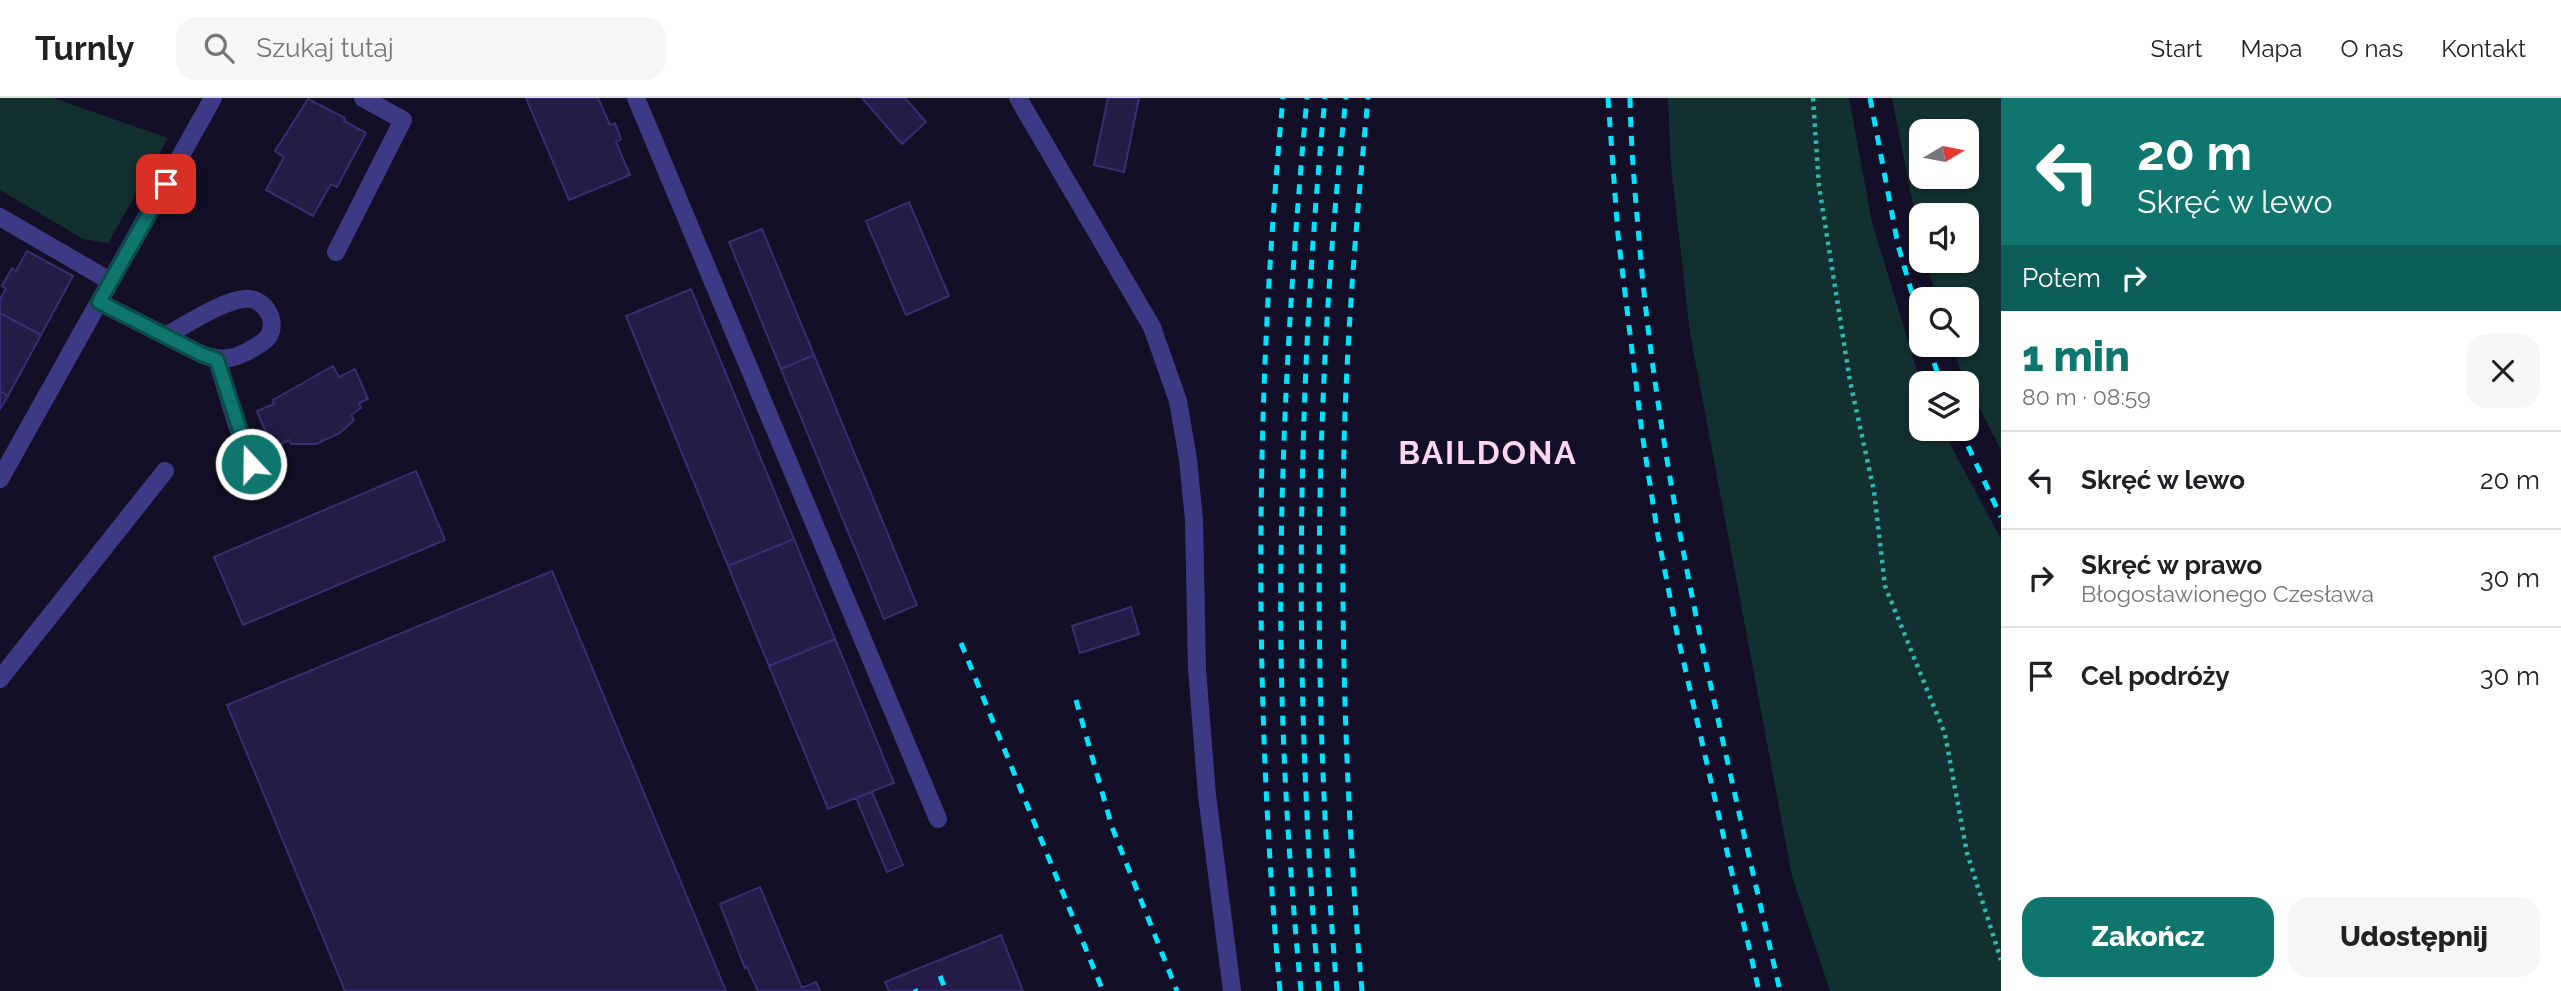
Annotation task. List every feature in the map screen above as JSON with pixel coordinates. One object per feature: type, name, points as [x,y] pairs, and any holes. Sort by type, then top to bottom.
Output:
[{"type":"street","points":[[0,479],[213,98]]},
{"type":"street","points":[[336,252],[403,120],[363,98]]},
{"type":"street","points":[[636,98],[938,819]]},
{"type":"street","points":[[1018,98],[1152,327],[1178,401],[1188,459],[1194,520],[1198,669],[1207,795],[1232,991]]},
{"type":"street","points":[[0,217],[110,281]]},
{"type":"street","points":[[99,302],[165,336],[201,354],[217,360],[231,359],[264,342],[270,334],[271,320],[267,309],[257,301],[244,299],[231,302],[165,336]]},
{"type":"street","points":[[217,360],[237,425],[257,477]]},
{"type":"street","points":[[0,680],[165,471]]},
{"type":"path","points":[[1813,98],[1819,186],[1850,381],[1874,491],[1885,586],[1945,734],[1966,853],[2001,960]]},
{"type":"green space","points":[[0,98],[53,98],[168,138],[108,243],[83,239],[0,190]]},
{"type":"green space","points":[[1668,98],[1849,98],[1872,222],[1909,344],[1909,357],[1913,357],[1917,371],[1909,371],[1909,441],[1948,441],[2001,539],[2001,991],[1830,991],[1792,876],[1690,333],[1671,166]]},
{"type":"green space","points":[[1892,98],[2001,98],[2001,450],[1979,407],[1979,371],[1961,371],[1956,357],[1979,357],[1979,287],[1934,287],[1929,273],[1979,273],[1979,203],[1913,203],[1910,189],[1979,189],[1979,119],[1909,119],[1909,184]]},
{"type":"building","points":[[526,98],[598,98],[610,125],[615,123],[621,139],[616,142],[630,175],[569,200]]},
{"type":"building","points":[[862,98],[905,98],[926,122],[902,144]]},
{"type":"building","points":[[1108,98],[1139,98],[1124,172],[1094,165]]},
{"type":"building","points":[[308,99],[345,118],[344,121],[366,133],[337,187],[331,184],[313,216],[266,190],[284,157],[275,151]]},
{"type":"building","points":[[909,202],[949,296],[906,315],[866,221]]},
{"type":"building","points":[[762,229],[814,355],[781,369],[729,242]]},
{"type":"building","points":[[27,251],[73,276],[41,335],[0,313],[0,299],[6,289],[2,286],[12,268],[16,271]]},
{"type":"building","points":[[691,289],[794,539],[728,566],[626,316]]},
{"type":"building","points":[[0,313],[41,335],[8,396],[0,391]]},
{"type":"building","points":[[814,355],[917,605],[884,619],[781,369]]},
{"type":"building","points":[[333,366],[339,377],[355,369],[368,399],[359,403],[361,408],[351,415],[354,420],[340,433],[316,444],[291,444],[289,440],[272,448],[257,411],[274,404],[273,400]]},
{"type":"building","points":[[0,391],[8,396],[0,409]]},
{"type":"building","points":[[416,471],[445,540],[243,625],[214,557]]},
{"type":"building","points":[[794,539],[835,639],[769,666],[728,566]]},
{"type":"building","points":[[552,571],[726,991],[345,991],[227,705]]},
{"type":"building","points":[[1131,607],[1139,634],[1080,653],[1072,626]]},
{"type":"building","points":[[835,639],[894,783],[828,809],[769,666]]},
{"type":"building","points":[[872,792],[903,865],[887,872],[856,798]]},
{"type":"building","points":[[760,887],[802,988],[816,982],[820,991],[758,991],[747,967],[745,968],[720,904]]},
{"type":"building","points":[[1001,935],[1023,991],[889,991],[885,982]]},
{"type":"railway","points":[[1280,991],[1265,768],[1261,544],[1267,321],[1283,98]]},
{"type":"railway","points":[[1301,991],[1285,774],[1281,558],[1290,328],[1307,98]]},
{"type":"railway","points":[[1319,991],[1305,768],[1301,544],[1308,321],[1325,98]]},
{"type":"railway","points":[[1337,991],[1323,768],[1319,544],[1327,321],[1346,98]]},
{"type":"railway","points":[[1362,991],[1348,787],[1343,514],[1350,316],[1368,98]]},
{"type":"railway","points":[[1608,98],[1618,235],[1642,433],[1658,536],[1677,633],[1759,991]]},
{"type":"railway","points":[[1630,98],[1642,273],[1666,454],[1700,634],[1780,991]]},
{"type":"railway","points":[[1870,98],[1898,245],[1910,287]]},
{"type":"railway","points":[[1932,357],[1937,371]]},
{"type":"railway","points":[[1966,441],[2001,517]]},
{"type":"railway","points":[[961,643],[1103,991]]},
{"type":"railway","points":[[1076,700],[1112,827],[1177,991]]},
{"type":"railway","points":[[940,976],[946,991]]},
{"type":"district","name":"BAILDONA","points":[[1488,452]]},
{"type":"route","points":[[166,184],[99,302],[217,360],[251,464]]}]
